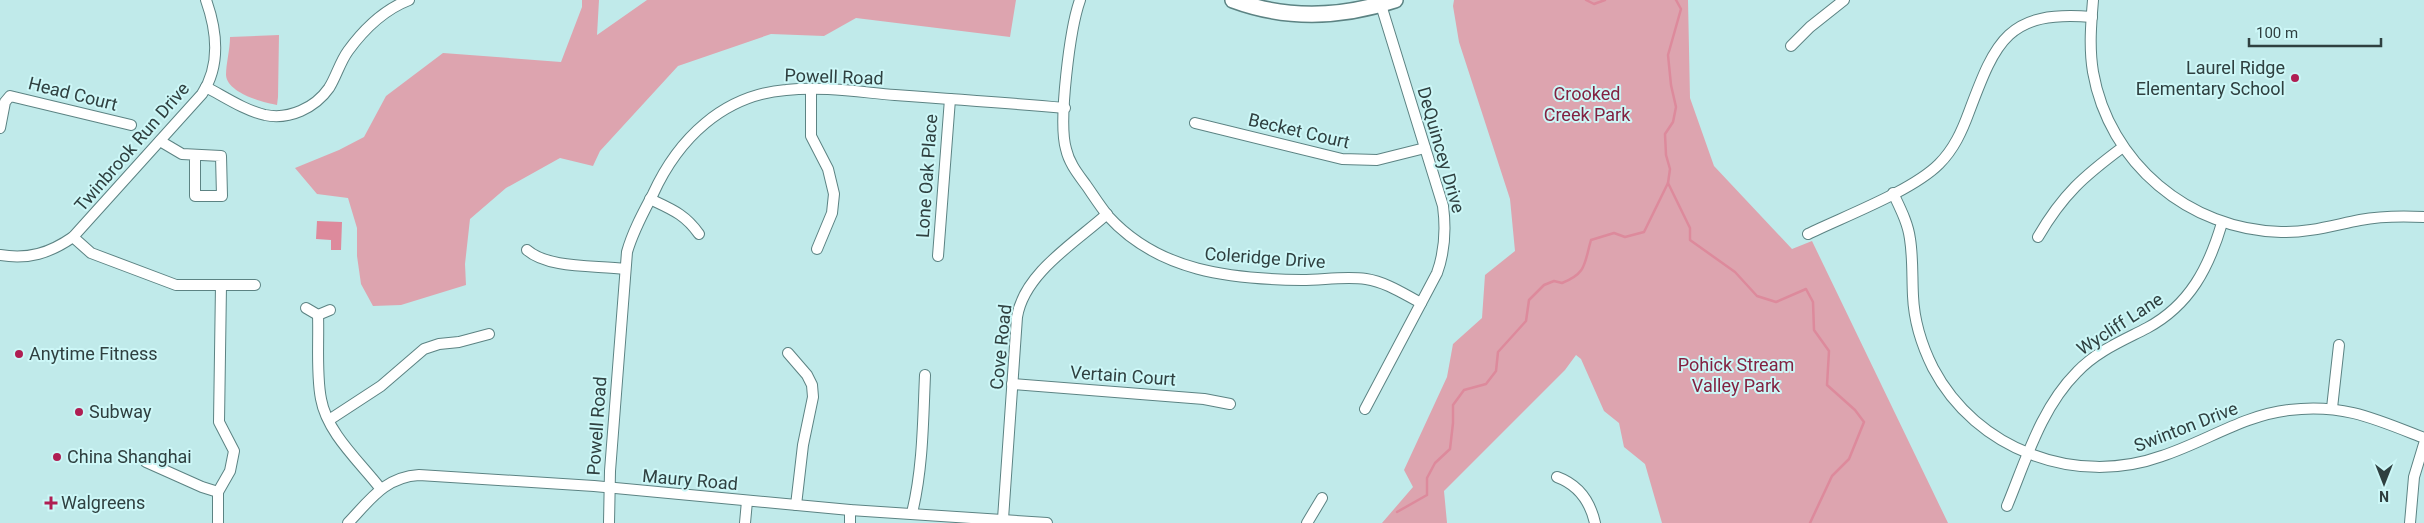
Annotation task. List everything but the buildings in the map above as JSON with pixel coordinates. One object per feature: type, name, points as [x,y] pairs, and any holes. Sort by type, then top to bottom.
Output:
[{"type":"street","name":"Twinbrook Run Drive","points":[[0,255],[15,257],[39,255],[60,246],[73,237],[206,87],[215,60],[216,45],[213,19],[206,0]]},
{"type":"street","points":[[206,87],[252,111],[266,115],[285,116],[304,110],[327,91],[346,53],[362,32],[381,15],[409,0]]},
{"type":"street","name":"Coleridge Drive","points":[[1080,0],[1070,38],[1063,137],[1068,156],[1107,214],[1148,249],[1192,269],[1222,274],[1296,280],[1367,279],[1395,289],[1421,304]]},
{"type":"street","points":[[1233,0],[1265,10],[1303,15],[1334,14],[1388,2]]},
{"type":"street","points":[[1791,46],[1810,27],[1844,0]]},
{"type":"street","points":[[2093,0],[2091,58],[2096,86],[2107,117],[2123,147],[2145,174],[2165,192],[2190,208],[2222,223],[2254,230],[2281,232],[2311,230],[2377,218],[2424,217]]},
{"type":"street","name":"DeQuincey Drive","points":[[1365,409],[1439,266],[1446,234],[1443,206],[1425,148],[1388,2]]},
{"type":"street","points":[[1808,234],[1893,193],[1931,172],[1949,152],[1962,131],[1989,62],[2006,37],[2024,24],[2046,17],[2069,15],[2092,17]]},
{"type":"street","points":[[811,89],[811,136],[828,169],[834,194],[832,213],[817,249]]},
{"type":"street","name":"Powell Road","points":[[608,523],[625,269],[633,234],[662,173],[677,150],[698,128],[714,116],[742,101],[764,94],[811,89],[1065,108]]},
{"type":"street","name":"Head Court","points":[[0,128],[6,102],[10,96],[131,125]]},
{"type":"street","name":"Lone Oak Place","points":[[938,256],[950,99]]},
{"type":"street","name":"Becket Court","points":[[1195,122],[1342,159],[1377,160],[1425,148]]},
{"type":"street","points":[[160,141],[182,154],[221,156],[222,196],[195,196],[195,156]]},
{"type":"street","points":[[2038,237],[2052,214],[2074,186],[2123,147]]},
{"type":"street","name":"Swinton Drive","points":[[1893,193],[1909,230],[1916,321],[1932,366],[1950,394],[1973,419],[1987,431],[2028,454],[2079,467],[2126,466],[2164,456],[2263,415],[2291,409],[2332,408],[2372,418],[2424,438]]},
{"type":"street","points":[[650,198],[683,215],[700,234]]},
{"type":"street","name":"Cove Road","points":[[1003,519],[1017,317],[1022,298],[1029,285],[1039,274],[1107,214]]},
{"type":"street","name":"Wycliff Lane","points":[[2007,506],[2048,409],[2077,372],[2108,347],[2163,318],[2189,295],[2208,265],[2222,223]]},
{"type":"street","points":[[73,237],[92,253],[176,284],[255,285]]},
{"type":"street","points":[[527,250],[535,257],[553,262],[625,269]]},
{"type":"street","points":[[218,523],[218,492],[230,472],[234,451],[219,422],[221,285]]},
{"type":"street","points":[[306,308],[318,315]]},
{"type":"street","points":[[318,315],[330,310]]},
{"type":"street","points":[[318,315],[321,399],[329,420],[380,488]]},
{"type":"street","points":[[329,420],[381,386],[424,349],[489,334]]},
{"type":"street","points":[[2332,408],[2339,345]]},
{"type":"street","points":[[788,353],[807,375],[812,386],[813,397],[803,444],[796,505]]},
{"type":"street","points":[[912,513],[917,492],[925,375]]},
{"type":"street","name":"Vertain Court","points":[[1012,384],[1204,398],[1230,404]]},
{"type":"street","points":[[2410,523],[2414,477],[2424,444]]},
{"type":"street","points":[[146,462],[202,487],[218,492]]},
{"type":"street","name":"Maury Road","points":[[348,523],[380,488],[396,479],[419,474],[610,488],[850,510],[1048,523]]},
{"type":"street","points":[[1557,478],[1570,482],[1583,494],[1592,513],[1594,523]]},
{"type":"street","points":[[1307,523],[1322,498]]},
{"type":"street","points":[[745,523],[747,501]]},
{"type":"street","points":[[850,510],[850,523]]},
{"type":"green space","points":[[582,0],[599,0],[597,35],[647,0],[1016,0],[1010,37],[856,18],[824,36],[771,34],[678,66],[600,151],[593,166],[560,158],[506,188],[470,219],[465,264],[466,285],[401,305],[373,306],[361,284],[357,256],[357,228],[348,198],[317,194],[295,168],[339,150],[364,137],[386,96],[443,53],[561,62],[582,7]]},
{"type":"green space","points":[[1454,0],[1688,0],[1690,98],[1714,166],[1792,249],[1812,241],[1948,523],[1662,523],[1645,464],[1624,447],[1619,423],[1604,411],[1581,359],[1576,355],[1565,370],[1444,491],[1447,523],[1382,523],[1413,487],[1404,470],[1447,377],[1453,344],[1482,318],[1485,275],[1515,251],[1510,199],[1459,42],[1453,6]]},
{"type":"green space","points":[[279,35],[277,105],[239,92],[228,81],[226,75],[230,37]]},
{"type":"shaded area","points":[[317,221],[342,222],[341,250],[331,250],[331,240],[316,239]]},
{"type":"waterway","points":[[1586,0],[1594,4],[1605,0]]},
{"type":"waterway","points":[[1397,512],[1427,495],[1427,478],[1435,463],[1450,449],[1453,405],[1464,390],[1486,384],[1496,371],[1498,352],[1526,321],[1529,300],[1544,285],[1554,281],[1562,283],[1576,275],[1583,267],[1591,240],[1614,233],[1625,237],[1644,232],[1668,183],[1670,169],[1666,155],[1665,134],[1673,122],[1676,107],[1671,85],[1668,55],[1681,9],[1676,0]]},
{"type":"waterway","points":[[1668,183],[1690,228],[1690,240],[1735,272],[1757,296],[1776,302],[1806,289],[1813,302],[1814,330],[1829,351],[1827,385],[1855,410],[1864,422],[1849,459],[1832,476],[1810,523]]},
{"type":"place","name":"Laurel Ridge Elementary School","points":[[2295,78]]},
{"type":"place","name":"Anytime Fitness","points":[[19,354]]},
{"type":"place","name":"Subway","points":[[79,412]]},
{"type":"place","name":"China Shanghai","points":[[57,457]]},
{"type":"place","name":"Walgreens","points":[[51,503]]},
{"type":"park label","name":"Crooked Creek Park","points":[[1587,104]]},
{"type":"park label","name":"Pohick Stream Valley Park","points":[[1736,375]]}]
